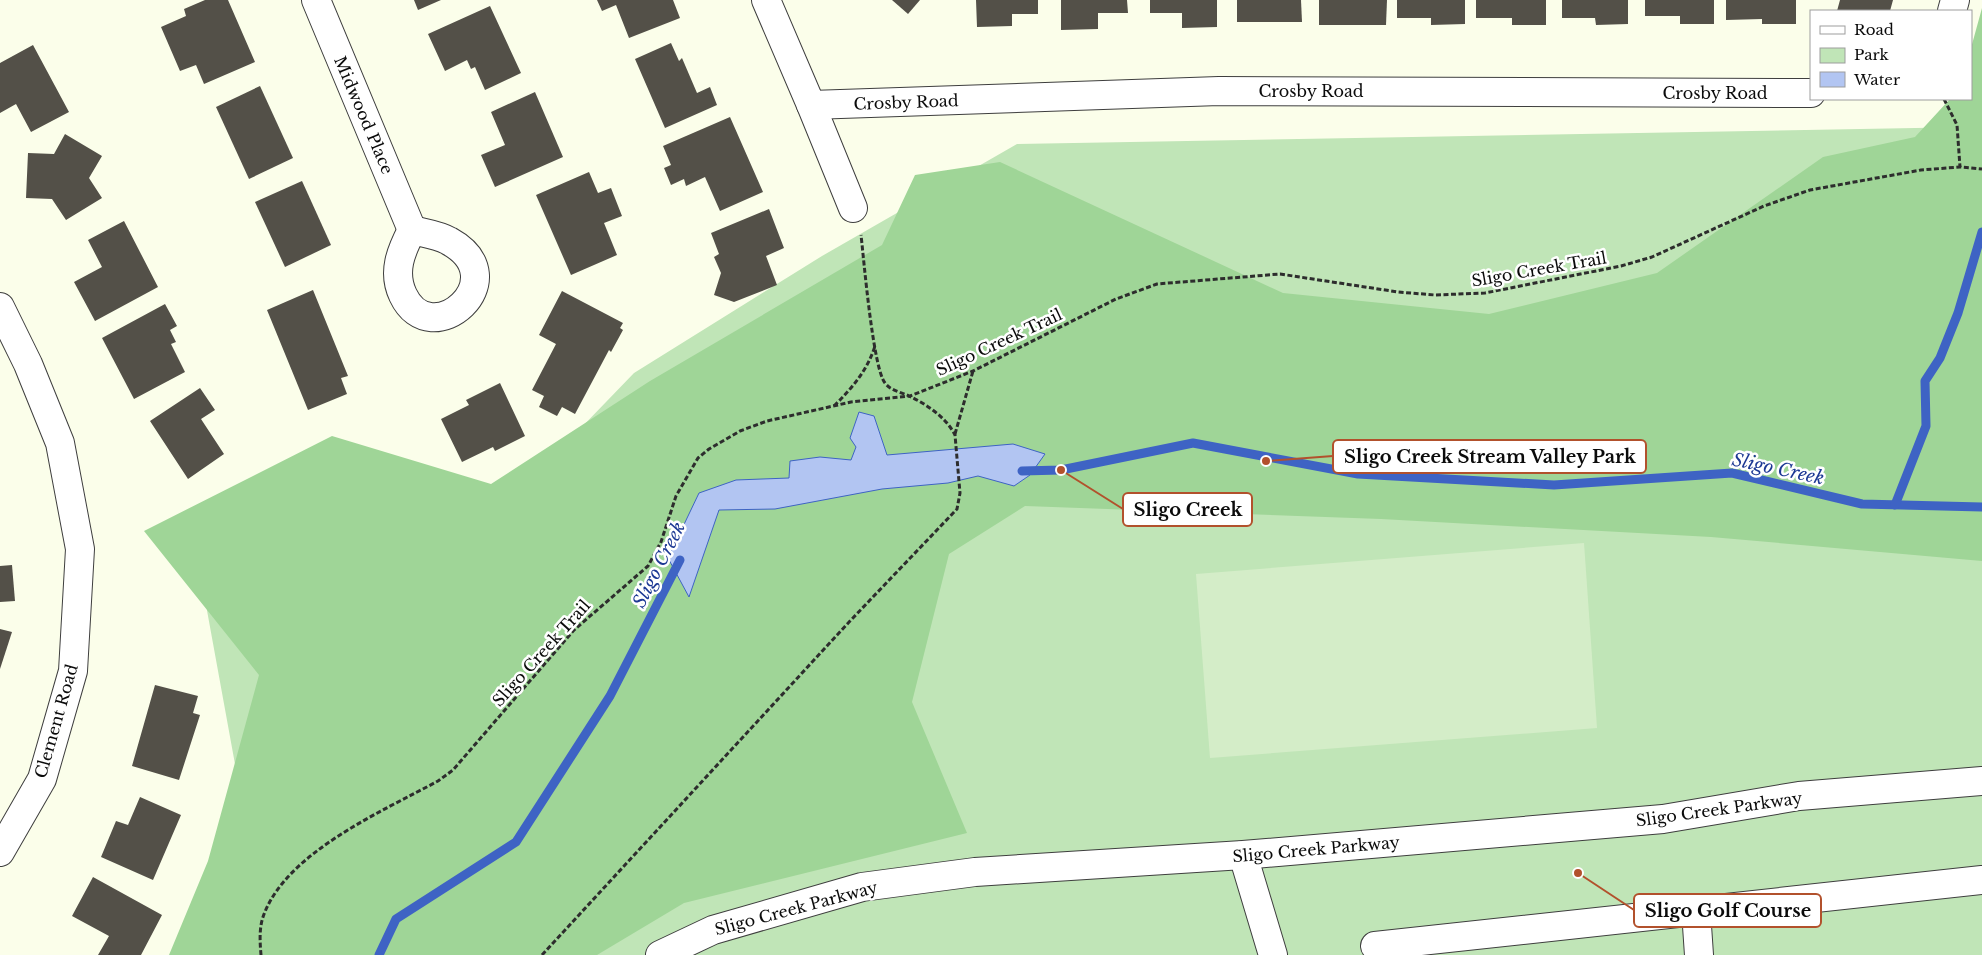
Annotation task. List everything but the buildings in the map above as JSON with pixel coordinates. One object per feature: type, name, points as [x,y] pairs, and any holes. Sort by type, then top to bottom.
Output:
[{"type":"street","name":"Midwood Place","points":[[316,0],[412,230]]},
{"type":"street","points":[[766,0],[853,208]]},
{"type":"street","name":"Crosby Road","points":[[810,106],[1218,91],[1810,93]]},
{"type":"street","name":"Clement Road","points":[[0,306],[28,364],[60,443],[80,549],[73,671],[42,779],[0,852]]},
{"type":"street","name":"Sligo Creek Parkway","points":[[660,955],[713,930],[862,887],[975,872],[1243,855],[1663,819],[1799,796],[1982,781]]},
{"type":"street","points":[[1243,855],[1273,955]]},
{"type":"street","points":[[1375,946],[1982,880]]},
{"type":"street","points":[[1696,911],[1699,955]]},
{"type":"path","points":[[1944,100],[1957,125],[1960,167]]},
{"type":"path","name":"Sligo Creek Trail","points":[[261,955],[262,918],[281,883],[294,868],[332,840],[438,781],[453,770],[574,630],[648,566],[661,542],[676,496],[698,458],[719,442],[767,421],[851,402],[910,396],[973,371],[1116,299],[1158,284],[1280,274],[1398,292],[1435,295],[1485,293],[1621,266],[1652,257],[1764,206],[1810,190],[1887,175],[1960,167],[1981,169]]},
{"type":"path","points":[[853,208],[860,232],[875,346],[886,384],[896,391],[910,396],[941,416],[955,436]]},
{"type":"path","points":[[833,406],[851,389],[862,374],[875,346]]},
{"type":"path","points":[[542,955],[850,621],[957,509],[960,494],[955,436],[973,371]]},
{"type":"green space","points":[[1982,8],[1982,561],[1711,537],[1381,519],[1025,506],[949,554],[912,702],[967,833],[684,903],[597,955],[169,955],[208,861],[259,675],[144,531],[332,436],[491,484],[650,381],[882,245],[915,175],[1000,162],[1283,293],[1489,314],[1657,273],[1823,157],[1915,137],[1949,100],[1972,100],[1972,44]]},
{"type":"green space","points":[[1982,83],[1982,955],[170,955],[247,830],[206,605],[464,549],[634,373],[822,256],[1017,144],[1970,127]]},
{"type":"green space","points":[[1584,543],[1597,728],[1210,758],[1196,574]]},
{"type":"water","points":[[859,412],[874,416],[887,455],[1013,444],[1045,454],[1030,475],[1014,486],[978,476],[948,483],[882,489],[775,509],[719,510],[689,597],[668,558],[699,493],[736,480],[789,478],[790,461],[820,457],[851,460],[856,447],[850,438]]},
{"type":"waterway","points":[[1895,505],[1926,426],[1925,381],[1940,358],[1958,313],[1982,232]]},
{"type":"waterway","name":"Sligo Creek","points":[[1022,471],[1061,470],[1193,443],[1358,474],[1554,485],[1732,473],[1862,504],[1982,507]]},
{"type":"waterway","name":"Sligo Creek","points":[[379,955],[396,919],[516,842],[610,696],[680,560]]},
{"type":"place","name":"Sligo Creek Stream Valley Park","points":[[1266,461]]},
{"type":"place","name":"Sligo Creek","points":[[1061,470]]},
{"type":"place","name":"Sligo Golf Course","points":[[1578,873]]}]
